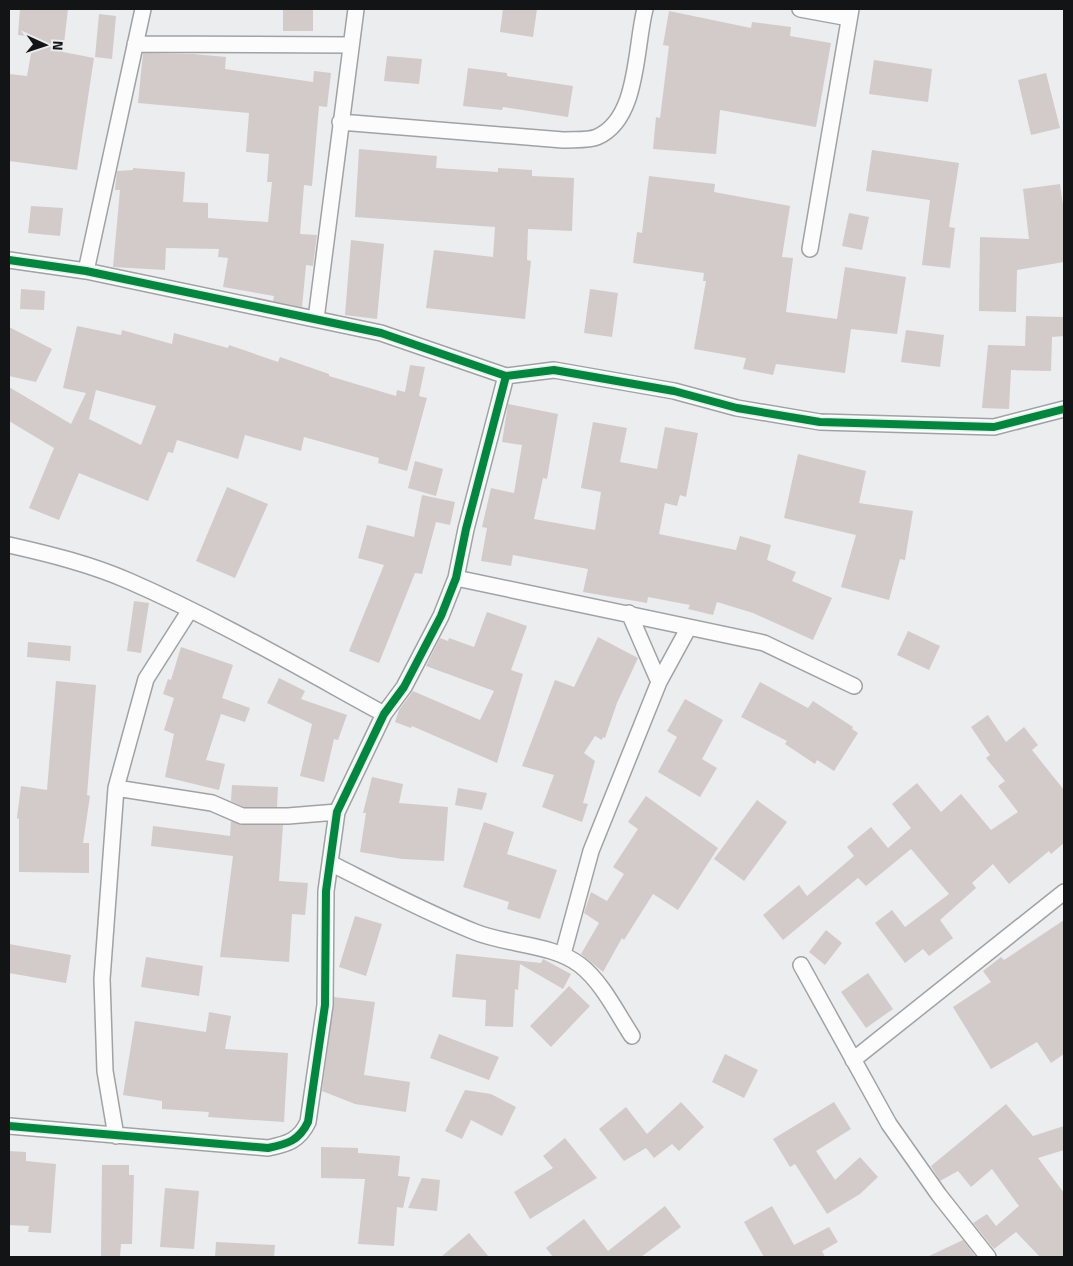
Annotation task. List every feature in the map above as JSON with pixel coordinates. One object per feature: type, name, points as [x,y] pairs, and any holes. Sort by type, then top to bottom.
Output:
[{"type":"street","points":[[86,271],[143,9]]},
{"type":"street","points":[[316,319],[356,9]]},
{"type":"street","points":[[340,122],[563,140],[596,138],[615,126],[630,95],[644,9]]},
{"type":"street","points":[[800,9],[850,14],[810,248]]},
{"type":"street","points":[[135,44],[351,45]]},
{"type":"street","points":[[9,260],[86,271],[381,333],[506,376],[554,370],[674,391],[737,408],[820,422],[994,427],[1064,409]]},
{"type":"street","points":[[9,1126],[268,1148],[290,1144],[303,1133],[308,1122],[324,1005],[326,891],[337,812],[384,714],[404,687],[441,616],[456,578],[466,529],[506,376]]},
{"type":"street","points":[[9,545],[64,558],[127,580],[190,610],[384,714]]},
{"type":"street","points":[[456,578],[764,643],[854,686]]},
{"type":"street","points":[[116,1136],[104,1071],[102,979],[116,788],[146,679],[190,610]]},
{"type":"street","points":[[628,613],[659,682]]},
{"type":"street","points":[[562,954],[591,851],[659,682],[689,627]]},
{"type":"street","points":[[116,788],[212,803],[242,816],[288,816],[337,812]]},
{"type":"street","points":[[330,863],[408,903],[477,933],[562,954],[580,965],[592,976],[632,1036]]},
{"type":"street","points":[[853,1060],[1064,892]]},
{"type":"street","points":[[801,965],[889,1124],[939,1196],[988,1257]]},
{"type":"building","points":[[20,9],[68,9],[63,52],[94,58],[77,170],[9,161],[9,74],[27,76],[34,37],[18,35]]},
{"type":"building","points":[[283,9],[313,9],[313,31],[283,31]]},
{"type":"building","points":[[503,9],[537,9],[533,37],[500,32]]},
{"type":"building","points":[[669,11],[751,28],[752,22],[791,27],[790,36],[831,43],[816,127],[720,110],[716,154],[653,149],[656,117],[660,118],[669,46],[663,45]]},
{"type":"building","points":[[99,14],[116,16],[112,59],[95,57]]},
{"type":"building","points":[[143,53],[226,57],[225,69],[313,82],[314,71],[331,73],[327,107],[319,106],[312,186],[304,185],[300,234],[317,235],[313,266],[306,265],[302,307],[273,301],[274,296],[223,287],[228,258],[218,257],[219,249],[166,248],[165,270],[113,267],[120,190],[115,190],[117,171],[133,170],[133,168],[185,172],[183,202],[208,203],[208,218],[268,222],[272,182],[267,182],[269,154],[246,152],[249,113],[138,103]]},
{"type":"building","points":[[387,56],[422,59],[419,84],[384,81]]},
{"type":"building","points":[[874,60],[932,69],[928,102],[869,94]]},
{"type":"building","points":[[468,68],[507,73],[507,76],[573,86],[568,117],[503,107],[502,110],[463,106]]},
{"type":"building","points":[[1046,73],[1060,128],[1031,135],[1018,80]]},
{"type":"building","points":[[359,149],[437,156],[436,168],[498,172],[498,168],[532,170],[532,176],[574,178],[572,231],[528,229],[527,260],[531,261],[525,319],[426,308],[434,250],[493,257],[495,227],[355,217]]},
{"type":"building","points":[[872,150],[959,163],[949,227],[955,228],[950,268],[922,265],[930,200],[866,191]]},
{"type":"building","points":[[649,176],[715,184],[714,192],[790,206],[782,257],[793,258],[786,312],[837,319],[845,267],[906,277],[897,334],[851,329],[845,373],[776,364],[773,375],[743,369],[746,358],[694,349],[706,281],[703,281],[704,273],[633,263],[637,232],[642,233]]},
{"type":"building","points":[[1060,184],[1064,212],[1064,262],[1017,270],[1016,312],[979,311],[980,237],[1029,239],[1023,189]]},
{"type":"building","points":[[31,206],[63,208],[60,236],[28,233]]},
{"type":"building","points":[[849,213],[869,217],[862,250],[842,246]]},
{"type":"building","points":[[351,240],[384,244],[377,319],[345,315]]},
{"type":"building","points":[[21,289],[45,291],[44,310],[20,309]]},
{"type":"building","points":[[590,289],[618,293],[612,337],[584,333]]},
{"type":"building","points":[[1026,316],[1064,317],[1064,336],[1052,337],[1051,371],[1011,370],[1009,409],[982,408],[988,345],[1025,346]]},
{"type":"building","points":[[77,326],[121,335],[122,330],[172,344],[174,333],[228,348],[229,345],[278,362],[280,357],[329,374],[329,376],[396,396],[397,390],[405,392],[410,365],[425,367],[419,396],[427,398],[407,471],[378,463],[379,458],[304,437],[301,451],[245,435],[238,459],[177,440],[173,453],[168,452],[148,501],[79,473],[59,520],[29,508],[54,448],[9,421],[9,387],[71,424],[86,393],[63,388]],"holes":[[[96,390],[156,406],[141,445],[89,419]]]},
{"type":"building","points":[[9,327],[52,349],[36,382],[9,376]]},
{"type":"building","points":[[906,330],[944,335],[940,367],[901,362]]},
{"type":"building","points":[[508,404],[558,414],[547,479],[543,478],[534,519],[595,530],[601,492],[581,488],[593,422],[627,428],[620,462],[657,469],[665,427],[698,433],[686,497],[680,495],[677,506],[665,503],[659,534],[736,550],[740,536],[771,545],[767,560],[796,572],[792,581],[832,598],[813,640],[753,613],[717,602],[713,615],[688,609],[690,605],[648,597],[647,603],[583,592],[588,569],[513,555],[511,566],[481,561],[487,528],[482,527],[491,488],[514,493],[522,445],[502,442]]},
{"type":"building","points":[[798,454],[866,471],[859,503],[913,511],[905,560],[900,559],[889,600],[841,587],[856,535],[784,518]]},
{"type":"building","points":[[415,461],[443,469],[436,496],[408,488]]},
{"type":"building","points":[[227,487],[268,504],[235,578],[196,561]]},
{"type":"building","points":[[422,495],[455,502],[450,525],[436,522],[422,574],[415,573],[379,663],[349,651],[384,565],[358,558],[367,525],[414,537]]},
{"type":"building","points":[[134,601],[149,603],[141,653],[127,651]]},
{"type":"building","points":[[487,612],[527,626],[511,670],[523,674],[497,763],[412,726],[411,728],[395,722],[399,710],[413,691],[480,720],[494,691],[426,666],[440,638],[448,641],[449,638],[474,647]]},
{"type":"building","points":[[908,631],[940,646],[929,670],[897,655]]},
{"type":"building","points":[[598,637],[638,658],[617,703],[605,738],[603,737],[602,740],[595,736],[584,753],[595,761],[583,803],[588,804],[582,822],[542,807],[554,775],[522,766],[555,680],[574,687]]},
{"type":"building","points":[[28,642],[71,646],[70,661],[27,657]]},
{"type":"building","points":[[181,647],[233,665],[222,698],[250,708],[245,722],[221,714],[206,760],[225,764],[219,790],[165,777],[174,734],[164,730],[174,698],[163,694],[168,679],[171,680]]},
{"type":"building","points":[[279,678],[305,691],[301,699],[347,715],[338,740],[334,739],[324,782],[300,776],[312,724],[267,703]]},
{"type":"building","points":[[56,681],[96,685],[87,795],[90,796],[83,843],[89,843],[89,873],[19,872],[19,819],[17,818],[21,786],[47,790]]},
{"type":"building","points":[[760,682],[808,708],[813,701],[853,727],[852,729],[858,733],[834,771],[817,760],[815,764],[785,744],[787,741],[741,717]]},
{"type":"building","points":[[685,699],[723,720],[702,759],[717,768],[700,797],[658,772],[677,737],[667,731]]},
{"type":"building","points":[[988,715],[1006,742],[1024,727],[1038,745],[1032,750],[1064,790],[1064,843],[1051,854],[1049,851],[1009,884],[993,864],[972,883],[976,888],[940,920],[953,938],[929,956],[923,949],[905,963],[875,923],[892,910],[905,927],[949,894],[911,849],[866,886],[858,878],[783,940],[763,915],[799,885],[807,896],[854,856],[847,847],[871,827],[888,848],[911,828],[892,804],[917,783],[941,812],[961,794],[991,830],[1018,812],[998,786],[1005,781],[986,758],[990,755],[971,727]]},
{"type":"building","points":[[372,777],[403,784],[399,803],[448,807],[444,861],[402,859],[360,852],[366,813],[363,813]]},
{"type":"building","points":[[232,785],[278,787],[277,807],[244,807],[231,801]]},
{"type":"building","points":[[458,788],[487,793],[482,810],[455,805]]},
{"type":"building","points":[[646,796],[718,848],[678,910],[653,894],[624,940],[622,938],[603,972],[581,954],[599,923],[584,913],[591,892],[607,901],[624,874],[613,867],[638,829],[628,822]]},
{"type":"building","points":[[757,800],[787,822],[744,881],[714,859]]},
{"type":"building","points":[[231,821],[242,825],[283,825],[279,881],[308,883],[305,915],[292,914],[289,962],[220,957],[233,856],[151,846],[153,826],[230,836]]},
{"type":"building","points":[[484,822],[514,832],[507,854],[557,870],[540,919],[507,909],[509,902],[463,887]]},
{"type":"building","points":[[355,916],[382,924],[366,976],[339,967]]},
{"type":"building","points":[[1064,920],[1064,1054],[1051,1063],[1037,1042],[991,1069],[953,1007],[991,982],[983,971],[1001,957],[1004,960]]},
{"type":"building","points":[[826,930],[842,943],[825,965],[809,952]]},
{"type":"building","points":[[9,944],[71,955],[66,983],[9,973]]},
{"type":"building","points":[[456,954],[541,963],[543,959],[571,974],[563,989],[520,964],[518,990],[515,989],[513,1027],[485,1026],[486,1000],[452,997]]},
{"type":"building","points":[[146,957],[203,966],[199,996],[141,987]]},
{"type":"building","points":[[868,973],[893,1009],[866,1028],[841,992]]},
{"type":"building","points":[[569,986],[590,1006],[551,1047],[530,1026]]},
{"type":"building","points":[[334,997],[375,1002],[364,1075],[410,1082],[406,1112],[355,1104],[322,1091]]},
{"type":"building","points":[[209,1012],[231,1016],[225,1049],[288,1053],[284,1122],[208,1117],[209,1112],[162,1109],[162,1101],[123,1095],[135,1021],[206,1032]]},
{"type":"building","points":[[439,1034],[499,1057],[489,1080],[430,1058]]},
{"type":"building","points":[[725,1054],[758,1070],[744,1098],[712,1082]]},
{"type":"building","points":[[465,1090],[491,1094],[516,1107],[502,1136],[471,1120],[462,1139],[445,1131]]},
{"type":"building","points":[[681,1102],[704,1127],[679,1151],[672,1144],[654,1158],[646,1148],[624,1161],[599,1129],[626,1107],[647,1134]]},
{"type":"building","points":[[834,1102],[851,1129],[816,1151],[835,1180],[860,1157],[878,1177],[860,1194],[827,1214],[795,1164],[790,1167],[773,1139]]},
{"type":"building","points":[[1006,1104],[1033,1136],[1064,1126],[1064,1150],[1038,1158],[1064,1193],[1064,1257],[1040,1257],[1016,1232],[994,1249],[973,1223],[987,1214],[996,1226],[1019,1206],[992,1169],[971,1187],[958,1171],[940,1181],[931,1166]]},
{"type":"building","points":[[565,1138],[597,1178],[530,1219],[514,1192],[553,1168],[543,1156]]},
{"type":"building","points":[[321,1147],[358,1148],[358,1153],[400,1156],[398,1176],[410,1177],[403,1208],[397,1207],[394,1246],[358,1244],[365,1179],[321,1178]]},
{"type":"building","points":[[9,1151],[26,1152],[26,1161],[56,1164],[51,1233],[28,1232],[29,1226],[9,1225]]},
{"type":"building","points":[[102,1165],[129,1165],[129,1175],[134,1175],[132,1244],[121,1244],[120,1257],[101,1257]]},
{"type":"building","points":[[422,1178],[440,1180],[437,1211],[408,1208]]},
{"type":"building","points":[[165,1188],[199,1191],[194,1249],[160,1247]]},
{"type":"building","points":[[665,1206],[681,1227],[641,1257],[553,1257],[546,1248],[584,1219],[608,1251]]},
{"type":"building","points":[[772,1206],[794,1245],[829,1227],[838,1242],[822,1251],[825,1257],[764,1257],[744,1222]]},
{"type":"building","points":[[469,1233],[489,1257],[441,1257]]},
{"type":"building","points":[[963,1240],[976,1257],[927,1257]]},
{"type":"building","points":[[216,1242],[275,1245],[274,1257],[215,1257]]},
{"type":"cycle path","points":[[9,260],[86,271],[381,333],[506,376],[554,370],[674,391],[737,408],[820,422],[994,427],[1064,409]]},
{"type":"cycle path","points":[[9,1126],[268,1148],[292,1141],[301,1134],[308,1122],[325,1005],[326,891],[337,812],[384,714],[404,687],[441,616],[456,578],[466,529],[506,376]]}]
